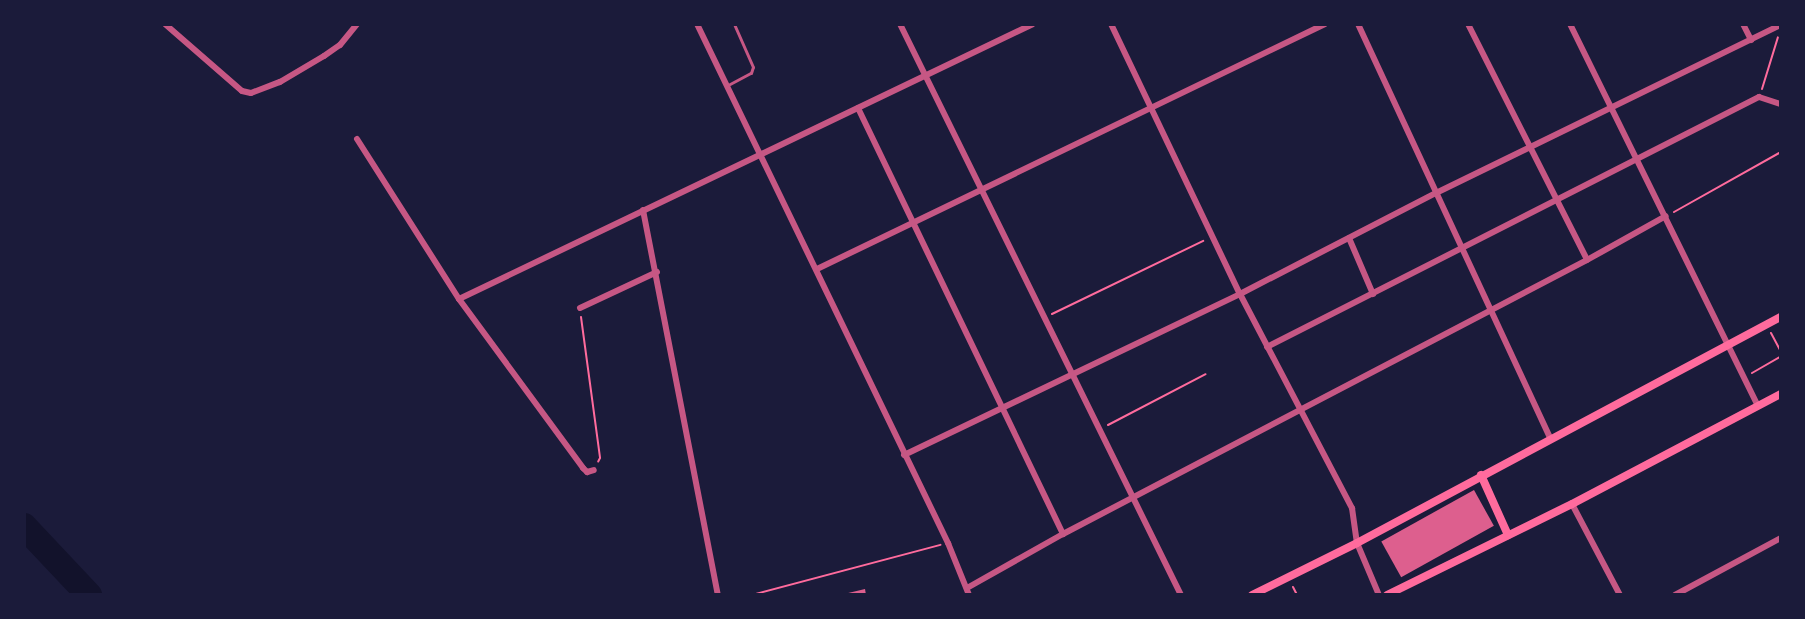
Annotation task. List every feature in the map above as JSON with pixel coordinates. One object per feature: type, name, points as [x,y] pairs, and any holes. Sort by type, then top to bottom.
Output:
[{"type":"main road","points":[[1252,595],[1357,543],[1550,438],[1781,317]]},
{"type":"main road","points":[[1387,595],[1572,504],[1781,394]]},
{"type":"main road","points":[[1481,475],[1508,535]]},
{"type":"street","points":[[165,24],[242,91],[258,92],[324,56],[340,45],[357,24]]},
{"type":"street","points":[[697,24],[948,543],[968,592],[1063,534],[1587,260],[1666,216]]},
{"type":"street","points":[[900,24],[1045,317],[1098,431],[1181,595]]},
{"type":"street","points":[[459,299],[1033,24]]},
{"type":"street","points":[[1111,24],[1240,294],[1352,508],[1357,543],[1379,595]]},
{"type":"street","points":[[817,269],[1151,110],[1325,24]]},
{"type":"street","points":[[1358,24],[1550,438]]},
{"type":"street","points":[[1468,24],[1587,260]]},
{"type":"street","points":[[1570,24],[1746,376],[1758,406]]},
{"type":"street","points":[[1743,24],[1751,40]]},
{"type":"street","points":[[904,455],[1003,405],[1240,294],[1612,106],[1781,27]]},
{"type":"street","points":[[1267,347],[1759,97],[1781,104]]},
{"type":"street","points":[[858,108],[1003,405],[1063,534]]},
{"type":"street","points":[[357,139],[459,299],[583,468],[587,472],[594,470]]},
{"type":"street","points":[[644,210],[718,595]]},
{"type":"street","points":[[1349,238],[1373,294]]},
{"type":"street","points":[[580,308],[657,272]]},
{"type":"street","points":[[1572,504],[1620,595]]},
{"type":"street","points":[[1675,595],[1781,538]]},
{"type":"lane","points":[[727,86],[751,73],[753,67],[734,24]]},
{"type":"path","points":[[1759,97],[1781,27]]},
{"type":"path","points":[[1666,216],[1781,152]]},
{"type":"path","points":[[1045,317],[1214,236]]},
{"type":"path","points":[[580,308],[600,458],[594,470]]},
{"type":"path","points":[[1767,325],[1781,352]]},
{"type":"path","points":[[1746,376],[1781,356]]},
{"type":"path","points":[[1098,431],[1206,374]]},
{"type":"path","points":[[752,595],[948,543]]},
{"type":"building","points":[[1474,490],[1494,526],[1401,577],[1381,541]]},
{"type":"building","points":[[865,589],[866,595],[844,595],[844,594]]},
{"type":"waterway","points":[[24,526],[89,595]]}]
